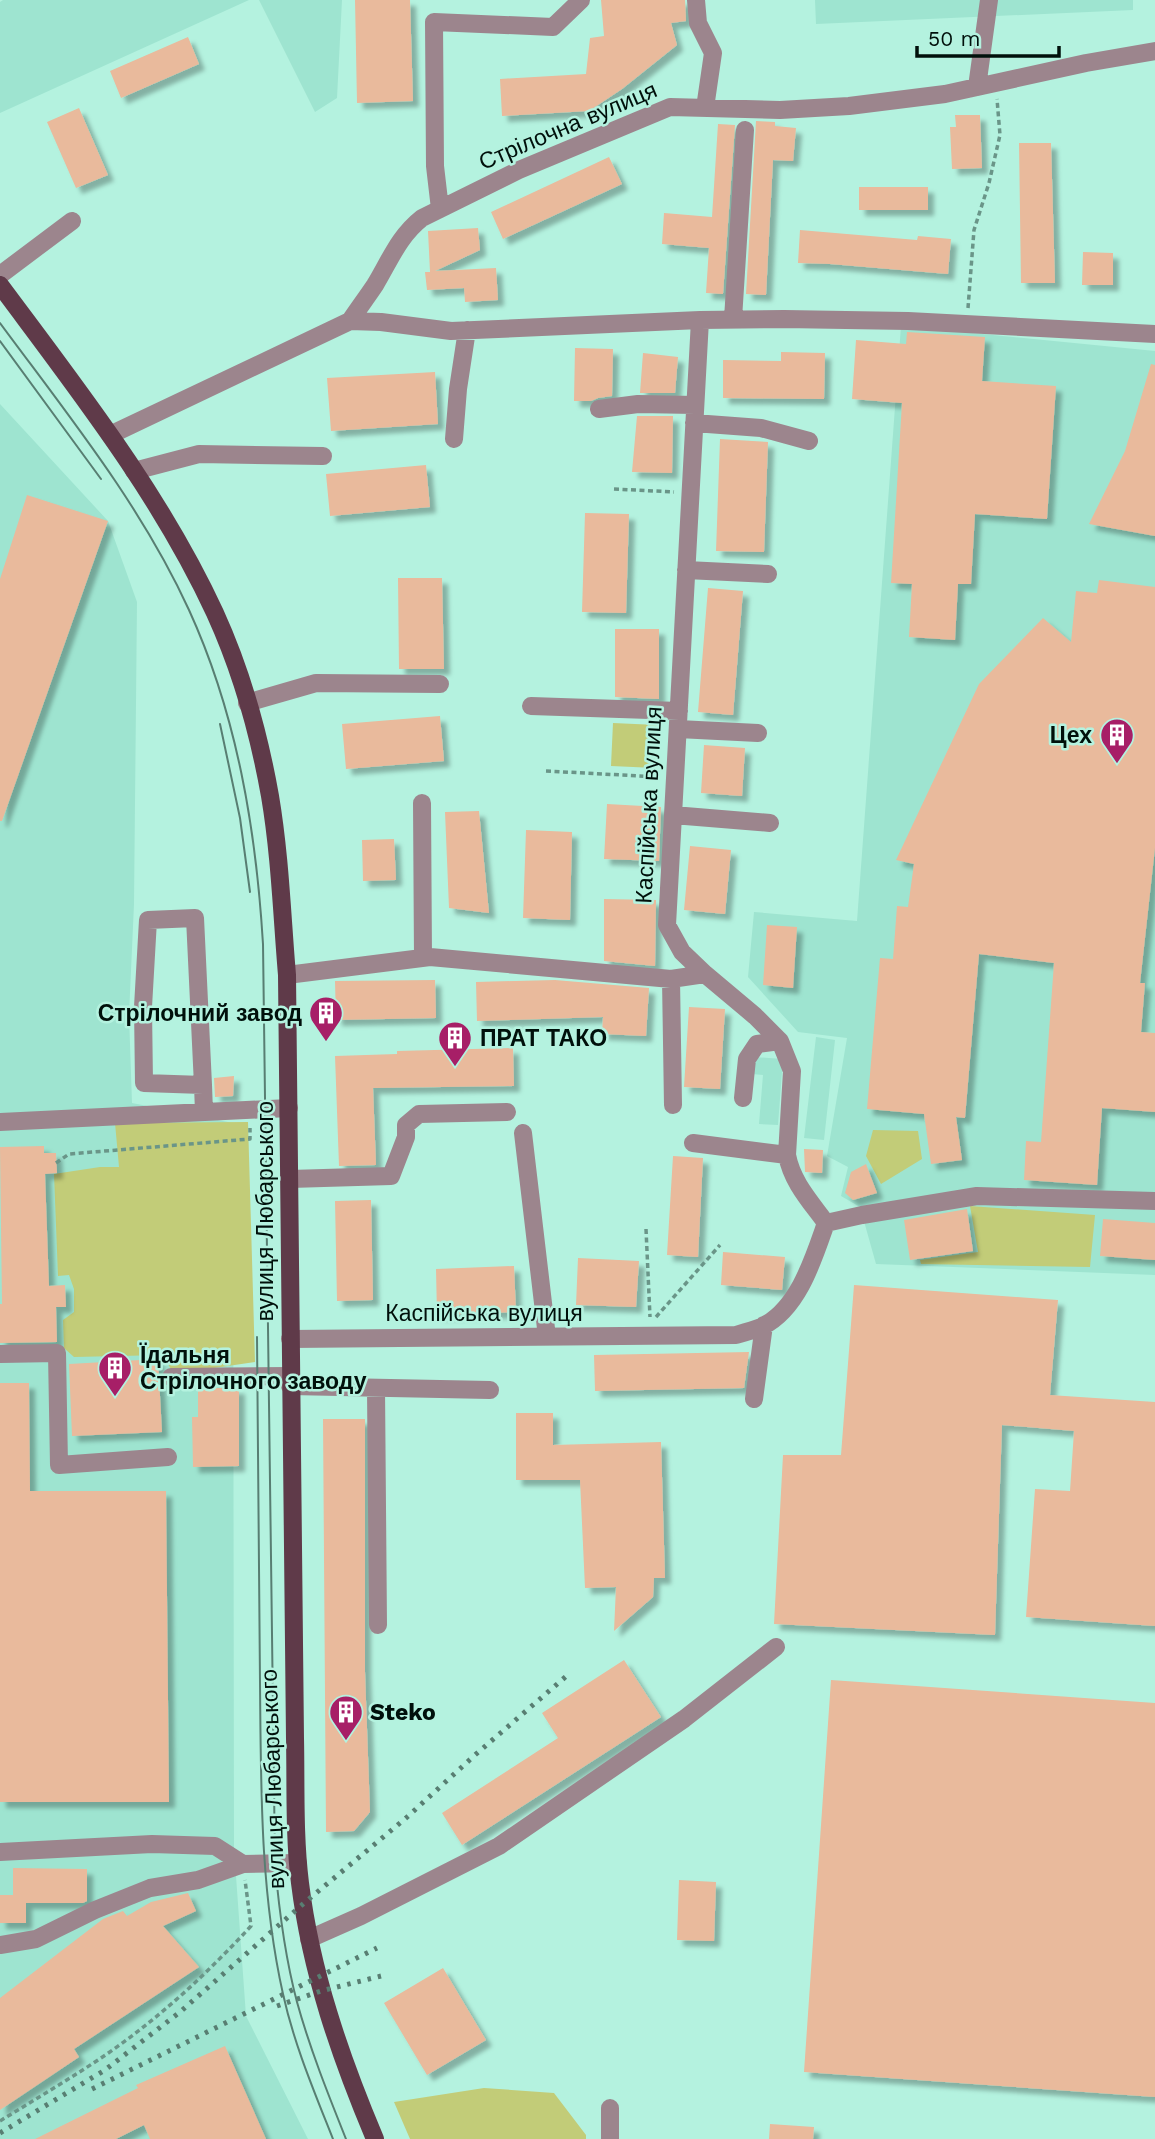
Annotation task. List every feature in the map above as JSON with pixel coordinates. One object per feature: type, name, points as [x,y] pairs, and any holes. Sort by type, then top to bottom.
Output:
[{"type":"main road","name":"вулиця Любарського","points":[[0,285],[110,435],[178,541],[198,578],[216,616],[247,703],[270,796],[279,863],[287,975],[298,1863],[309,1939],[332,2028],[375,2139]]},
{"type":"street","points":[[440,209],[435,166],[434,22],[553,27],[581,0]]},
{"type":"street","points":[[696,0],[698,23],[713,53],[705,108]]},
{"type":"street","points":[[977,87],[989,0]]},
{"type":"street","name":"Стрілочна вулиця","points":[[350,321],[399,241],[422,218],[519,170],[670,107],[779,110],[849,106],[946,94],[1086,63],[1155,51]]},
{"type":"street","points":[[733,319],[745,130]]},
{"type":"street","points":[[0,275],[72,221]]},
{"type":"street","points":[[110,435],[350,321],[451,331],[733,319],[908,321],[1155,334]]},
{"type":"street","name":"Каспійська вулиця","points":[[290,1339],[736,1335],[764,1325],[784,1310],[807,1276],[826,1223],[799,1187],[789,1166],[787,1155],[792,1071],[780,1041],[682,952],[667,925],[700,320]]},
{"type":"street","points":[[454,439],[467,330]]},
{"type":"street","points":[[599,409],[638,404],[695,405]]},
{"type":"street","points":[[694,424],[761,428],[809,441]]},
{"type":"street","points":[[134,471],[199,454],[323,456]]},
{"type":"street","points":[[686,570],[768,574]]},
{"type":"street","points":[[247,703],[316,683],[440,684]]},
{"type":"street","points":[[531,706],[678,720],[758,733]]},
{"type":"street","points":[[422,803],[423,958]]},
{"type":"street","points":[[673,815],[770,823]]},
{"type":"street","points":[[203,1085],[144,1083],[143,1007],[148,920],[195,918],[203,1085],[204,1112]]},
{"type":"street","points":[[287,975],[423,958],[671,979],[705,974]]},
{"type":"street","points":[[671,979],[673,1105]]},
{"type":"street","points":[[743,1098],[747,1059],[757,1044],[780,1041]]},
{"type":"street","points":[[0,1122],[289,1108]]},
{"type":"street","points":[[290,1179],[391,1176],[406,1137],[406,1125],[419,1114],[507,1112]]},
{"type":"street","points":[[523,1133],[547,1337]]},
{"type":"street","points":[[693,1143],[787,1155]]},
{"type":"street","points":[[826,1223],[977,1196],[1155,1201]]},
{"type":"street","points":[[754,1399],[764,1325]]},
{"type":"street","points":[[0,1354],[57,1353],[60,1465],[168,1457]]},
{"type":"street","points":[[171,1377],[290,1381],[376,1388],[490,1390]]},
{"type":"street","points":[[376,1388],[378,1625]]},
{"type":"street","points":[[309,1939],[361,1916],[499,1846],[684,1719],[776,1647]]},
{"type":"street","points":[[0,1852],[152,1844],[215,1846],[243,1864]]},
{"type":"street","points":[[0,1945],[36,1939],[95,1910],[150,1888],[198,1880],[243,1864],[298,1863]]},
{"type":"street","points":[[610,2108],[610,2139]]},
{"type":"path","points":[[966,324],[974,230],[1000,135],[996,83]]},
{"type":"path","points":[[614,489],[690,493]]},
{"type":"path","points":[[546,771],[675,778]]},
{"type":"path","points":[[56,1163],[69,1154],[250,1139],[250,1109]]},
{"type":"path","points":[[646,1229],[650,1324],[720,1245]]},
{"type":"path","points":[[0,2121],[102,2057],[216,1964],[251,1926],[243,1864]]},
{"type":"shaded area","points":[[249,0],[0,113],[0,2]]},
{"type":"shaded area","points":[[259,0],[342,0],[337,98],[315,112]]},
{"type":"shaded area","points":[[815,0],[1133,0],[1133,10],[816,24]]},
{"type":"shaded area","points":[[901,326],[1155,351],[1155,1275],[876,1264],[860,1207],[841,1196],[848,1167],[827,1156],[847,1038],[798,1032],[748,977],[754,912],[857,921]]},
{"type":"shaded area","points":[[0,404],[108,521],[137,602],[134,904],[129,1015],[132,1103],[233,1123],[234,1848],[246,2016],[308,2139],[0,2139]]},
{"type":"shaded area","points":[[816,1037],[835,1040],[824,1140],[804,1138]]},
{"type":"shaded area","points":[[753,1057],[783,1059],[778,1125],[759,1124],[763,1075],[752,1074]]},
{"type":"green space","points":[[613,723],[657,725],[655,768],[611,766]]},
{"type":"green space","points":[[248,1122],[255,1362],[173,1374],[164,1355],[74,1357],[64,1348],[63,1320],[74,1312],[74,1289],[69,1275],[58,1276],[54,1174],[119,1167],[115,1123]]},
{"type":"green space","points":[[873,1130],[918,1131],[922,1159],[881,1184],[866,1156]]},
{"type":"green space","points":[[970,1206],[1095,1215],[1090,1267],[921,1264],[920,1260],[978,1252]]},
{"type":"green space","points":[[484,2088],[554,2093],[586,2135],[586,2139],[410,2139],[394,2102]]},
{"type":"building","points":[[355,0],[410,0],[413,101],[357,103]]},
{"type":"building","points":[[601,0],[685,0],[686,21],[671,23],[677,45],[622,89],[589,111],[502,116],[500,79],[586,74],[590,38],[604,36]]},
{"type":"building","points":[[188,37],[199,64],[121,98],[110,71]]},
{"type":"building","points":[[79,108],[108,175],[76,188],[47,122]]},
{"type":"building","points":[[955,115],[980,115],[982,168],[952,169],[950,127],[956,127]]},
{"type":"building","points":[[756,121],[775,122],[775,126],[796,128],[793,161],[773,160],[766,295],[746,294]]},
{"type":"building","points":[[718,124],[735,125],[723,294],[706,293],[709,248],[662,244],[664,213],[712,217]]},
{"type":"building","points":[[1019,143],[1051,143],[1055,283],[1021,283]]},
{"type":"building","points":[[609,157],[622,184],[503,239],[491,212]]},
{"type":"building","points":[[859,187],[928,187],[928,210],[859,210]]},
{"type":"building","points":[[478,228],[480,250],[435,271],[496,268],[498,300],[465,302],[464,288],[427,290],[425,272],[430,272],[428,231]]},
{"type":"building","points":[[800,230],[917,240],[918,236],[951,239],[948,274],[798,263]]},
{"type":"building","points":[[1083,252],[1113,253],[1113,285],[1082,285]]},
{"type":"building","points":[[907,332],[985,337],[982,381],[1056,386],[1047,519],[975,514],[971,584],[958,584],[955,640],[909,637],[912,584],[891,583],[902,403],[852,399],[856,340],[906,344]]},
{"type":"building","points":[[575,348],[613,349],[612,396],[591,401],[574,401]]},
{"type":"building","points":[[781,352],[825,353],[824,399],[723,398],[723,360],[781,361]]},
{"type":"building","points":[[643,353],[678,357],[675,393],[640,393]]},
{"type":"building","points":[[1151,364],[1155,365],[1155,536],[1089,524],[1125,451]]},
{"type":"building","points":[[435,372],[438,424],[331,431],[327,378]]},
{"type":"building","points":[[637,416],[673,416],[672,473],[632,472]]},
{"type":"building","points":[[720,439],[768,442],[764,552],[716,551]]},
{"type":"building","points":[[426,465],[430,507],[330,516],[326,474]]},
{"type":"building","points":[[27,495],[108,521],[0,821],[0,579]]},
{"type":"building","points":[[585,513],[629,514],[626,613],[582,612]]},
{"type":"building","points":[[398,578],[442,578],[444,669],[399,669]]},
{"type":"building","points":[[1099,580],[1155,587],[1155,848],[1140,983],[1145,983],[1141,1032],[1155,1033],[1155,1112],[1102,1108],[1097,1185],[1024,1180],[1026,1141],[1041,1142],[1054,963],[979,954],[965,1118],[956,1117],[962,1160],[931,1164],[924,1114],[867,1109],[880,958],[893,959],[897,906],[908,907],[914,864],[896,860],[979,684],[1043,618],[1071,642],[1076,591],[1097,593]]},
{"type":"building","points":[[708,588],[743,591],[733,715],[698,712]]},
{"type":"building","points":[[615,629],[659,629],[659,699],[615,697]]},
{"type":"building","points":[[440,716],[444,761],[346,769],[342,724]]},
{"type":"building","points":[[704,745],[745,748],[742,796],[701,793]]},
{"type":"building","points":[[607,804],[661,807],[659,861],[604,859]]},
{"type":"building","points":[[479,811],[489,913],[449,908],[445,812]]},
{"type":"building","points":[[526,830],[572,832],[570,920],[523,918]]},
{"type":"building","points":[[394,839],[396,880],[363,881],[362,840]]},
{"type":"building","points":[[690,846],[731,850],[725,914],[684,910]]},
{"type":"building","points":[[604,899],[656,900],[655,966],[604,961]]},
{"type":"building","points":[[767,925],[797,927],[793,988],[763,985]]},
{"type":"building","points":[[435,980],[436,1018],[336,1020],[335,981]]},
{"type":"building","points":[[555,980],[649,988],[646,1036],[602,1034],[603,1017],[477,1021],[476,982]]},
{"type":"building","points":[[689,1007],[725,1009],[720,1089],[684,1087]]},
{"type":"building","points":[[513,1048],[514,1086],[373,1088],[376,1165],[339,1166],[335,1056],[397,1054],[397,1051]]},
{"type":"building","points":[[234,1076],[233,1096],[215,1097],[214,1078]]},
{"type":"building","points":[[44,1146],[44,1153],[56,1153],[57,1173],[45,1174],[49,1286],[65,1285],[66,1307],[56,1307],[57,1342],[0,1343],[0,1147]]},
{"type":"building","points":[[804,1149],[823,1150],[822,1173],[805,1172]]},
{"type":"building","points":[[673,1156],[703,1158],[698,1257],[667,1255]]},
{"type":"building","points":[[866,1164],[877,1193],[853,1200],[845,1193],[851,1172]]},
{"type":"building","points":[[371,1200],[373,1300],[337,1301],[335,1201]]},
{"type":"building","points":[[967,1209],[973,1251],[910,1260],[904,1220]]},
{"type":"building","points":[[1103,1219],[1155,1223],[1155,1260],[1100,1256]]},
{"type":"building","points":[[723,1252],[785,1257],[782,1290],[721,1285]]},
{"type":"building","points":[[578,1258],[639,1261],[636,1307],[576,1305]]},
{"type":"building","points":[[514,1266],[516,1312],[437,1315],[436,1269]]},
{"type":"building","points":[[854,1285],[1058,1300],[1050,1395],[1155,1402],[1155,1626],[1026,1617],[1035,1489],[1070,1491],[1074,1431],[1002,1425],[995,1635],[774,1624],[783,1455],[841,1455]]},
{"type":"building","points":[[749,1352],[744,1388],[595,1391],[594,1355]]},
{"type":"building","name":"Їдальня Стрілочного заводу","points":[[158,1359],[162,1432],[72,1436],[69,1364]]},
{"type":"building","points":[[0,1383],[29,1383],[30,1491],[166,1491],[169,1802],[0,1802]]},
{"type":"building","points":[[198,1388],[239,1388],[239,1466],[193,1467],[192,1417],[198,1417]]},
{"type":"building","points":[[516,1413],[553,1413],[553,1445],[661,1442],[665,1578],[654,1578],[653,1597],[614,1631],[616,1587],[585,1588],[580,1480],[516,1480]]},
{"type":"building","points":[[323,1419],[365,1419],[365,1672],[370,1812],[354,1831],[326,1832]]},
{"type":"building","points":[[624,1660],[661,1717],[462,1845],[442,1813],[558,1738],[542,1713]]},
{"type":"building","points":[[831,1680],[1155,1703],[1155,2097],[804,2072]]},
{"type":"building","points":[[13,1868],[87,1869],[87,1901],[26,1903],[26,1923],[0,1923],[0,1895],[13,1895]]},
{"type":"building","points":[[679,1880],[716,1882],[714,1941],[677,1940]]},
{"type":"building","points":[[188,1893],[196,1911],[163,1926],[199,1967],[74,2049],[79,2057],[0,2110],[0,1998],[103,1919],[123,1911],[127,1916],[151,1902]]},
{"type":"building","points":[[443,1968],[486,2040],[427,2075],[384,2003]]},
{"type":"building","points":[[225,2046],[266,2139],[150,2139],[144,2125],[116,2139],[35,2139],[138,2088],[136,2085]]},
{"type":"building","points":[[770,2124],[814,2127],[813,2139],[769,2139]]},
{"type":"tram line","points":[[0,323],[126,497],[170,571],[206,650],[232,732],[241,773],[255,858],[263,944],[275,1864],[283,1933],[297,2002],[313,2054],[346,2139]]},
{"type":"tram line","points":[[0,341],[101,479]]},
{"type":"tram line","points":[[220,724],[240,818],[250,892]]},
{"type":"tram line","points":[[257,1337],[261,1760],[266,1877],[275,1955],[283,1994],[305,2067],[333,2139]]},
{"type":"railway","points":[[0,2133],[105,2070],[180,2012],[570,1673]]},
{"type":"railway","points":[[92,2089],[377,1948]]},
{"type":"railway","points":[[277,2006],[321,1991],[381,1976]]},
{"type":"place","name":"Цех","points":[[1117,765]]},
{"type":"place","name":"Стрілочний завод","points":[[326,1043]]},
{"type":"place","name":"ПРАТ ТАКО","points":[[455,1068]]},
{"type":"place","name":"Їдальня Стрілочного заводу","points":[[115,1398]]},
{"type":"place","name":"Steko","points":[[346,1742]]}]
